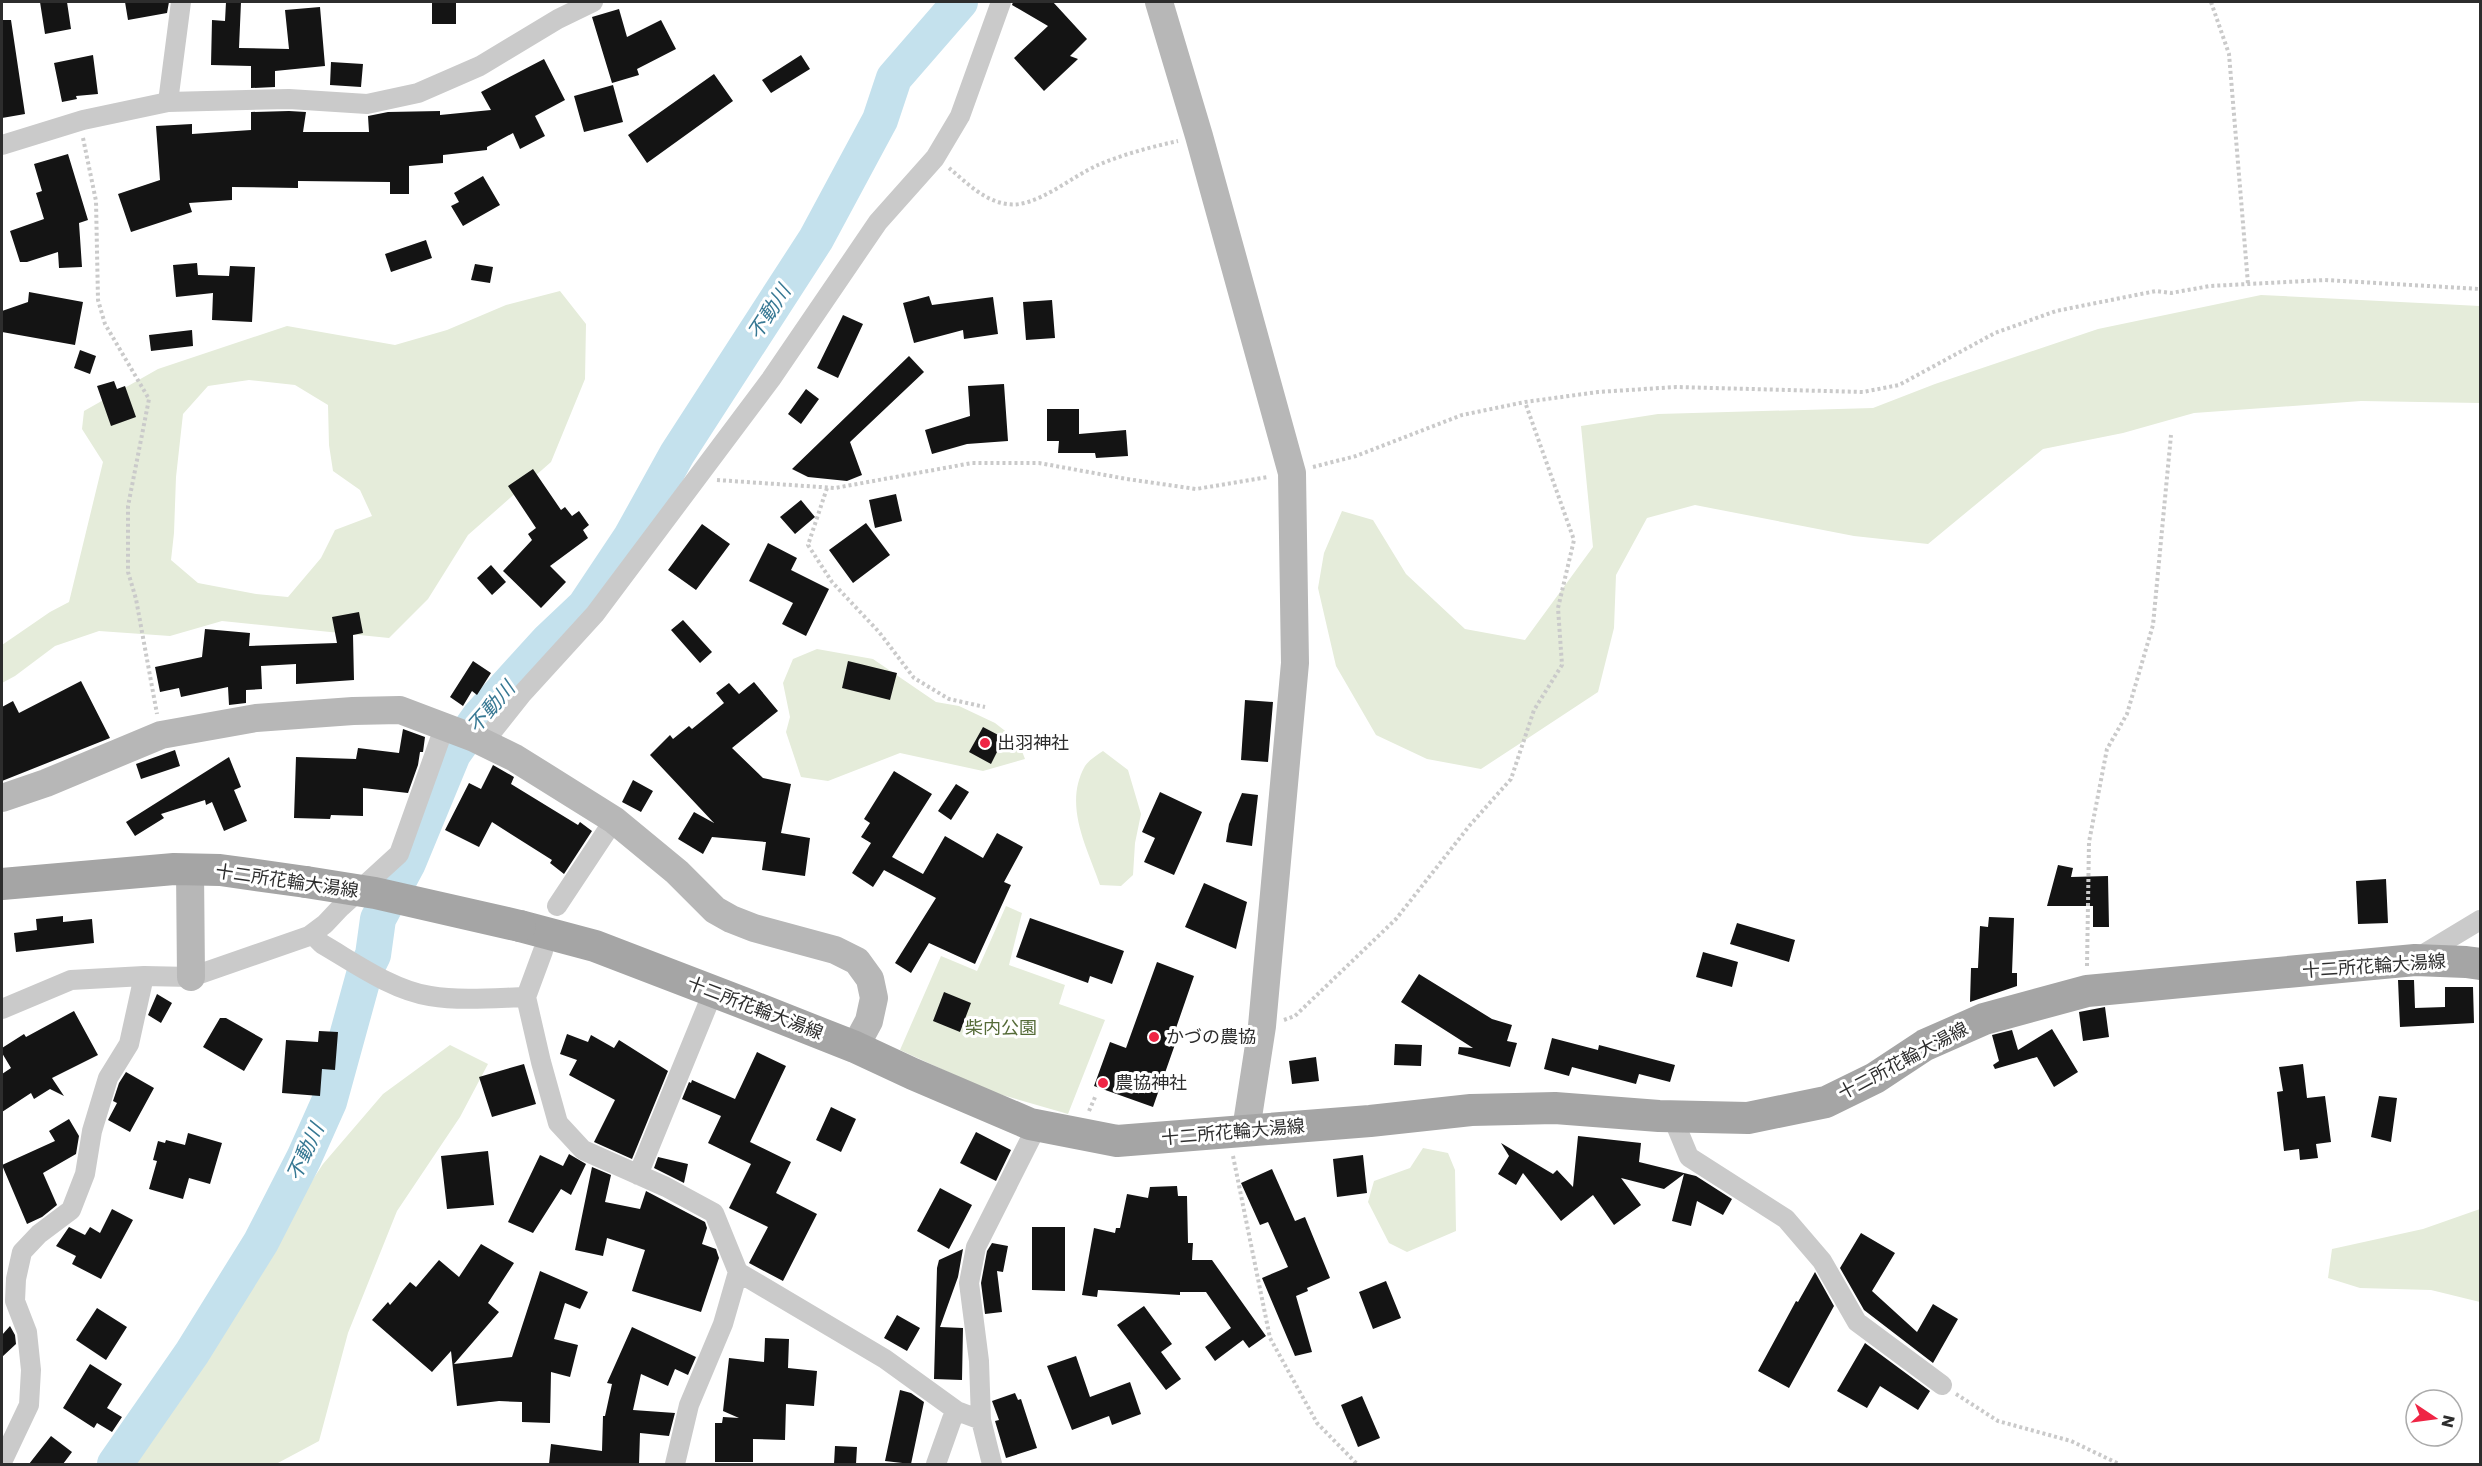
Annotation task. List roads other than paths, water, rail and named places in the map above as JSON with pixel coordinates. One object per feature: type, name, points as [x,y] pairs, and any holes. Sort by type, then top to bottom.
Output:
[{"type":"main road","name":"十二所花輪大湯線","points":[[2,884],[117,873],[220,870],[397,898],[520,926],[595,946],[855,1047],[924,1079],[1037,1126],[1117,1141],[1370,1121],[1471,1110],[1555,1108],[1672,1116],[1748,1118],[1826,1102],[1875,1078],[1925,1045],[1984,1019],[2087,991],[2415,960],[2481,964]]},
{"type":"street","points":[[168,102],[181,2]]},
{"type":"street","points":[[2,145],[83,120],[168,102],[289,99],[367,104],[418,93],[480,66],[558,19],[593,2]]},
{"type":"street","points":[[2,1009],[71,980],[144,976],[191,977],[312,934],[399,854],[464,735],[522,694],[595,614],[771,380],[878,222],[935,158],[960,117],[1001,2]]},
{"type":"street","points":[[1159,2],[1199,136],[1292,473],[1295,663],[1262,1026],[1237,1131]]},
{"type":"street","points":[[2,798],[46,783],[161,735],[256,718],[400,710],[515,758],[614,820],[677,872],[715,909],[754,928],[835,950],[857,961],[870,979],[874,998],[869,1021],[855,1047]]},
{"type":"street","points":[[557,906],[614,820]]},
{"type":"street","points":[[190,870],[191,977]]},
{"type":"street","points":[[2415,960],[2481,920]]},
{"type":"street","points":[[312,934],[322,944],[405,989],[429,996],[526,997]]},
{"type":"street","points":[[543,951],[526,997],[558,1123],[583,1150],[638,1174],[714,1213],[738,1272],[885,1359],[957,1411],[981,1420]]},
{"type":"street","points":[[2,1462],[29,1404],[31,1370],[27,1332],[15,1301],[16,1280],[22,1252],[39,1234],[71,1210],[85,1173],[92,1131],[108,1078],[129,1044],[144,976]]},
{"type":"street","points":[[638,1174],[713,992]]},
{"type":"street","points":[[1672,1116],[1689,1157],[1786,1219],[1821,1261],[1857,1322],[1942,1385]]},
{"type":"street","points":[[992,1464],[981,1420],[979,1361],[969,1283],[976,1247],[1037,1126]]},
{"type":"street","points":[[675,1464],[689,1405],[723,1324],[738,1272]]},
{"type":"street","points":[[936,1464],[957,1411]]},
{"type":"waterway","name":"不動川","points":[[115,1464],[192,1353],[261,1242],[304,1158],[329,1102],[365,971],[373,955],[378,919],[408,863],[453,754],[480,716],[548,641],[585,606],[631,537],[677,454],[816,239],[880,120],[894,78],[960,2]]},
{"type":"place","name":"出羽神社","points":[[985,743]]},
{"type":"place","name":"かづの農協","points":[[1154,1037]]},
{"type":"place","name":"農協神社","points":[[1103,1083]]},
{"type":"park label","name":"柴内公園","points":[[1001,1028]]}]
